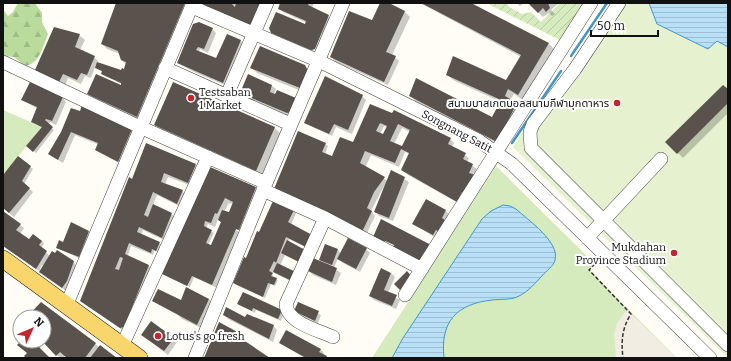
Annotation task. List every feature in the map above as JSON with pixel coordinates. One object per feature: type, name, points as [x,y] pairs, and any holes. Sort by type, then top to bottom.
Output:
[{"type":"main road","points":[[3,260],[131,354]]},
{"type":"street","points":[[227,95],[267,3]]},
{"type":"street","points":[[196,358],[264,186],[342,3]]},
{"type":"street","points":[[405,295],[592,3]]},
{"type":"street","points":[[619,3],[574,69],[533,124],[530,132],[530,144],[535,154],[728,345]]},
{"type":"street","points":[[66,306],[140,127],[193,5]]},
{"type":"street","name":"Songnang Satit","points":[[193,5],[318,61],[478,140],[496,152],[512,164],[710,358]]},
{"type":"street","points":[[558,57],[574,69]]},
{"type":"street","points":[[3,62],[140,127],[208,157],[422,269]]},
{"type":"street","points":[[166,68],[290,124]]},
{"type":"street","points":[[131,354],[208,157]]},
{"type":"street","points":[[587,238],[661,160]]},
{"type":"street","points":[[325,218],[286,304],[286,311],[293,319],[333,337]]},
{"type":"path","points":[[595,264],[589,270],[631,314],[622,334],[621,346],[624,358]]},
{"type":"green space","points":[[18,3],[35,3],[42,13],[42,22],[48,34],[38,58],[30,65],[25,66],[14,57],[3,56],[3,9],[8,16],[13,12]]},
{"type":"green space","points":[[490,3],[507,3],[509,7],[522,14],[531,12],[541,22],[560,3],[584,3],[560,40],[490,5]]},
{"type":"green space","name":"Mukdahan Province Stadium","points":[[615,3],[728,3],[728,358],[513,147],[526,125],[583,52]]},
{"type":"green space","points":[[3,110],[42,127],[3,175]]},
{"type":"green space","points":[[496,166],[595,264],[589,270],[677,358],[372,358]]},
{"type":"shaded area","points":[[627,309],[677,358],[616,358],[614,335],[617,323]]},
{"type":"water","points":[[649,3],[728,3],[728,47],[717,41],[708,49],[657,24]]},
{"type":"water","points":[[503,205],[516,209],[535,225],[548,239],[553,246],[555,253],[555,260],[553,264],[529,289],[516,297],[480,302],[460,310],[448,324],[443,345],[444,358],[392,358],[403,338],[482,219],[491,211]]},
{"type":"building","points":[[116,3],[185,3],[137,117],[87,94],[96,74],[121,85],[121,83],[101,74],[102,71],[95,68],[97,62],[121,70],[122,68],[124,69],[126,62],[121,60],[118,51],[101,44]]},
{"type":"building","points":[[204,3],[231,3],[235,7],[236,3],[261,3],[252,27],[204,7]]},
{"type":"building","points":[[280,3],[309,3],[308,5],[329,15],[315,49],[311,50],[271,33],[269,28],[276,12],[305,24],[306,21],[278,9]]},
{"type":"building","points":[[380,3],[389,3],[405,11],[386,52],[396,56],[384,82],[330,57],[349,11],[372,20]]},
{"type":"building","points":[[421,3],[471,3],[549,43],[518,95],[508,89],[505,96],[517,103],[497,142],[409,96],[416,78],[492,117],[501,100],[446,75],[453,56],[506,80],[521,55]]},
{"type":"building","points":[[528,3],[548,3],[550,8],[546,12],[543,8],[538,13]]},
{"type":"building","points":[[199,22],[213,28],[204,49],[198,47],[196,50],[216,58],[227,34],[241,40],[223,83],[177,63],[193,24]]},
{"type":"building","points":[[54,27],[80,34],[75,47],[95,56],[87,75],[81,73],[77,80],[63,74],[59,82],[35,70]]},
{"type":"building","points":[[260,46],[305,65],[308,71],[300,88],[250,68]]},
{"type":"building","points":[[248,74],[272,85],[270,92],[275,94],[277,90],[296,98],[290,112],[287,113],[240,93]]},
{"type":"building","points":[[325,76],[363,95],[348,130],[334,124],[329,134],[304,123]]},
{"type":"building","points":[[30,82],[63,97],[52,121],[45,120],[53,127],[33,152],[26,146],[42,127],[31,122],[37,107],[21,100]]},
{"type":"building","name":"Testsaban 1 Market","points":[[173,82],[275,127],[256,171],[154,125]]},
{"type":"building","points":[[723,85],[728,89],[728,103],[677,154],[665,142]]},
{"type":"building","points":[[370,104],[392,113],[394,110],[451,138],[448,144],[466,153],[463,159],[473,164],[469,173],[475,175],[466,194],[462,192],[457,202],[401,170],[409,153],[401,149],[395,163],[365,151],[360,163],[385,177],[374,192],[367,208],[372,211],[362,232],[274,189],[298,131],[326,143],[322,152],[332,156],[340,137],[353,142]],"holes":[[[380,123],[387,126],[383,134],[376,131]],[[398,124],[410,130],[402,146],[390,141]]]},
{"type":"building","points":[[82,105],[132,129],[118,162],[95,150],[98,143],[71,132],[58,160],[48,154],[61,132],[71,108],[80,111]]},
{"type":"building","points":[[146,143],[196,164],[188,183],[164,173],[161,182],[183,190],[177,204],[153,192],[144,215],[148,217],[153,204],[172,213],[162,238],[139,227],[137,232],[160,242],[156,251],[152,249],[151,253],[129,243],[125,254],[149,265],[124,327],[120,328],[80,301],[129,177],[132,179]],"holes":[[[120,257],[123,258],[119,270],[115,269]]]},
{"type":"building","points":[[18,156],[31,166],[22,181],[30,188],[9,213],[3,208],[3,175]]},
{"type":"building","points":[[210,167],[256,187],[239,230],[236,229],[212,285],[192,276],[187,286],[162,274]],"holes":[[[225,198],[233,202],[229,212],[222,210],[218,220],[221,222],[211,245],[206,243],[212,230],[204,226],[205,221],[211,223],[215,213],[217,214]]]},
{"type":"building","points":[[391,170],[405,177],[389,218],[374,212]]},
{"type":"building","points":[[426,199],[446,210],[442,218],[446,221],[440,232],[436,230],[433,235],[412,224]]},
{"type":"building","points":[[273,201],[294,210],[288,222],[314,236],[308,248],[286,237],[276,263],[274,261],[269,271],[273,273],[271,276],[277,278],[274,285],[268,283],[263,297],[233,283],[244,257],[246,258],[257,231],[259,232]]},
{"type":"building","points":[[3,211],[21,224],[16,230],[29,239],[33,234],[42,241],[39,245],[47,251],[36,269],[3,246]]},
{"type":"building","points":[[381,219],[433,246],[422,263],[392,249],[394,245],[385,241],[384,243],[373,237]]},
{"type":"building","points":[[71,222],[89,231],[79,257],[56,248],[59,240],[63,242]]},
{"type":"building","points":[[348,238],[367,248],[356,269],[337,259]]},
{"type":"building","points":[[287,240],[307,251],[301,263],[281,253]]},
{"type":"building","points":[[325,244],[338,249],[332,265],[319,260]]},
{"type":"building","points":[[57,250],[74,261],[67,281],[62,288],[39,272],[52,251],[55,253]]},
{"type":"building","points":[[313,258],[337,268],[332,282],[308,271]]},
{"type":"building","points":[[277,263],[296,272],[292,281],[273,272]]},
{"type":"building","points":[[381,268],[391,273],[384,290],[397,295],[392,306],[369,296]]},
{"type":"building","points":[[407,271],[413,278],[401,291],[394,284]]},
{"type":"building","points":[[186,287],[209,299],[197,325],[152,301],[158,289],[181,300]]},
{"type":"building","points":[[243,292],[282,310],[278,319],[253,308],[252,311],[237,304]]},
{"type":"building","points":[[41,302],[50,309],[34,309]]},
{"type":"building","points":[[298,302],[319,311],[315,321],[294,311]]},
{"type":"building","points":[[226,307],[245,317],[247,314],[274,325],[269,339],[223,315]]},
{"type":"building","points":[[52,310],[96,343],[85,358],[67,358],[60,352],[56,356],[49,349],[52,349]]},
{"type":"building","name":"Lotus's go fresh","points":[[151,321],[174,338],[164,351],[141,335]]},
{"type":"building","points":[[219,322],[243,335],[242,339],[270,358],[204,358]]},
{"type":"building","points":[[286,330],[321,349],[319,352],[327,356],[326,358],[306,358],[279,343]]},
{"type":"building","points":[[100,345],[109,352],[117,358],[90,358]]},
{"type":"building","points":[[22,349],[41,349],[50,358],[26,358],[24,356],[27,353]]},
{"type":"waterway","points":[[571,56],[607,3]]},
{"type":"waterway","points":[[512,143],[561,71]]},
{"type":"place","name":"Testsaban 1 Market","points":[[191,98]]},
{"type":"place","name":"สนามบาสเกตบอลสนามกีฬามุกดาหาร","points":[[617,103]]},
{"type":"place","name":"Mukdahan Province Stadium","points":[[674,253]]},
{"type":"place","name":"Lotus's go fresh","points":[[158,336]]}]
